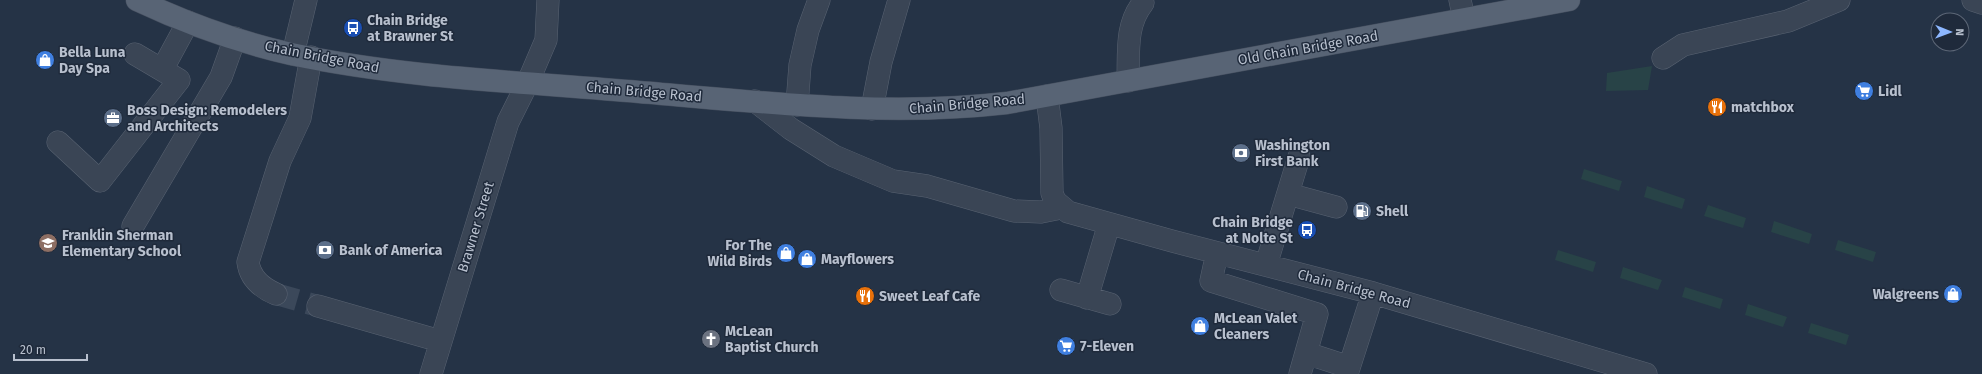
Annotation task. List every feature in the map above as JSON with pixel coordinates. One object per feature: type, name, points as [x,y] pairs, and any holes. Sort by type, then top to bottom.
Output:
[{"type":"main road","name":"Chain Bridge Road","points":[[137,0],[188,22],[235,38],[302,56],[380,69],[797,105],[872,109],[956,108],[1007,103],[1048,96]]},
{"type":"main road","name":"Old Chain Bridge Road","points":[[1048,96],[1128,81],[1462,10],[1569,0]]},
{"type":"street","points":[[276,294],[254,279],[249,270],[248,262],[280,160],[300,118],[306,0]]},
{"type":"street","name":"Brawner Street","points":[[431,374],[508,122],[528,82],[546,40],[548,0]]},
{"type":"street","points":[[797,105],[800,65],[808,30],[819,0]]},
{"type":"street","points":[[872,109],[882,62],[899,0]]},
{"type":"street","points":[[1663,58],[1683,45],[1788,21],[1839,0]]},
{"type":"street","points":[[1973,0],[1982,3]]},
{"type":"street","points":[[1128,81],[1130,29],[1136,12],[1143,3]]},
{"type":"street","points":[[162,70],[188,22]]},
{"type":"street","points":[[133,226],[221,77],[235,38]]},
{"type":"street","points":[[58,142],[100,181],[179,80],[135,54]]},
{"type":"street","points":[[1048,96],[1051,128],[1052,193],[1055,202],[1061,208]]},
{"type":"street","points":[[755,101],[791,129],[834,156],[881,177],[904,183],[926,186],[1014,211],[1041,212],[1061,208]]},
{"type":"street","points":[[1266,265],[1299,157]]},
{"type":"street","points":[[1288,194],[1336,207]]},
{"type":"street","name":"Chain Bridge Road","points":[[1061,208],[1078,216],[1373,293],[1646,374]]},
{"type":"street","points":[[1087,298],[1109,224]]},
{"type":"street","points":[[1217,252],[1211,281],[1317,314],[1300,374]]},
{"type":"street","points":[[1061,290],[1110,304]]},
{"type":"street","points":[[1306,353],[1348,370],[1373,293]]},
{"type":"street","points":[[318,306],[440,341]]},
{"type":"green space","points":[[1652,66],[1648,90],[1606,91],[1607,73]]},
{"type":"green space","points":[[1584,169],[1622,181],[1619,191],[1581,179]]},
{"type":"green space","points":[[1647,186],[1685,199],[1682,209],[1644,197]]},
{"type":"green space","points":[[1708,205],[1746,218],[1743,228],[1704,216]]},
{"type":"green space","points":[[1774,221],[1812,234],[1809,244],[1771,232]]},
{"type":"green space","points":[[1838,240],[1876,252],[1873,262],[1835,250]]},
{"type":"green space","points":[[1558,250],[1596,262],[1593,272],[1555,260]]},
{"type":"green space","points":[[1623,267],[1662,280],[1658,290],[1620,278]]},
{"type":"green space","points":[[1685,287],[1723,299],[1720,309],[1682,297]]},
{"type":"green space","points":[[1748,304],[1787,317],[1783,327],[1745,315]]},
{"type":"green space","points":[[1811,323],[1849,335],[1846,345],[1808,333]]},
{"type":"tunnel","points":[[276,294],[318,306]]},
{"type":"place","name":"Chain Bridge at Brawner St","points":[[353,28]]},
{"type":"place","name":"Bella Luna Day Spa","points":[[45,60]]},
{"type":"place","name":"Lidl","points":[[1864,91]]},
{"type":"place","name":"matchbox","points":[[1717,107]]},
{"type":"place","name":"Boss Design: Remodelers and Architects","points":[[113,118]]},
{"type":"place","name":"Washington First Bank","points":[[1241,153]]},
{"type":"place","name":"Shell","points":[[1362,211]]},
{"type":"place","name":"Chain Bridge at Nolte St","points":[[1307,230]]},
{"type":"place","name":"Franklin Sherman Elementary School","points":[[48,243]]},
{"type":"place","name":"Bank of America","points":[[325,250]]},
{"type":"place","name":"For The Wild Birds","points":[[786,253]]},
{"type":"place","name":"Mayflowers","points":[[807,259]]},
{"type":"place","name":"Walgreens","points":[[1953,294]]},
{"type":"place","name":"Sweet Leaf Cafe","points":[[865,296]]},
{"type":"place","name":"McLean Valet Cleaners","points":[[1200,326]]},
{"type":"place","name":"McLean Baptist Church","points":[[711,339]]},
{"type":"place","name":"7-Eleven","points":[[1066,346]]}]
